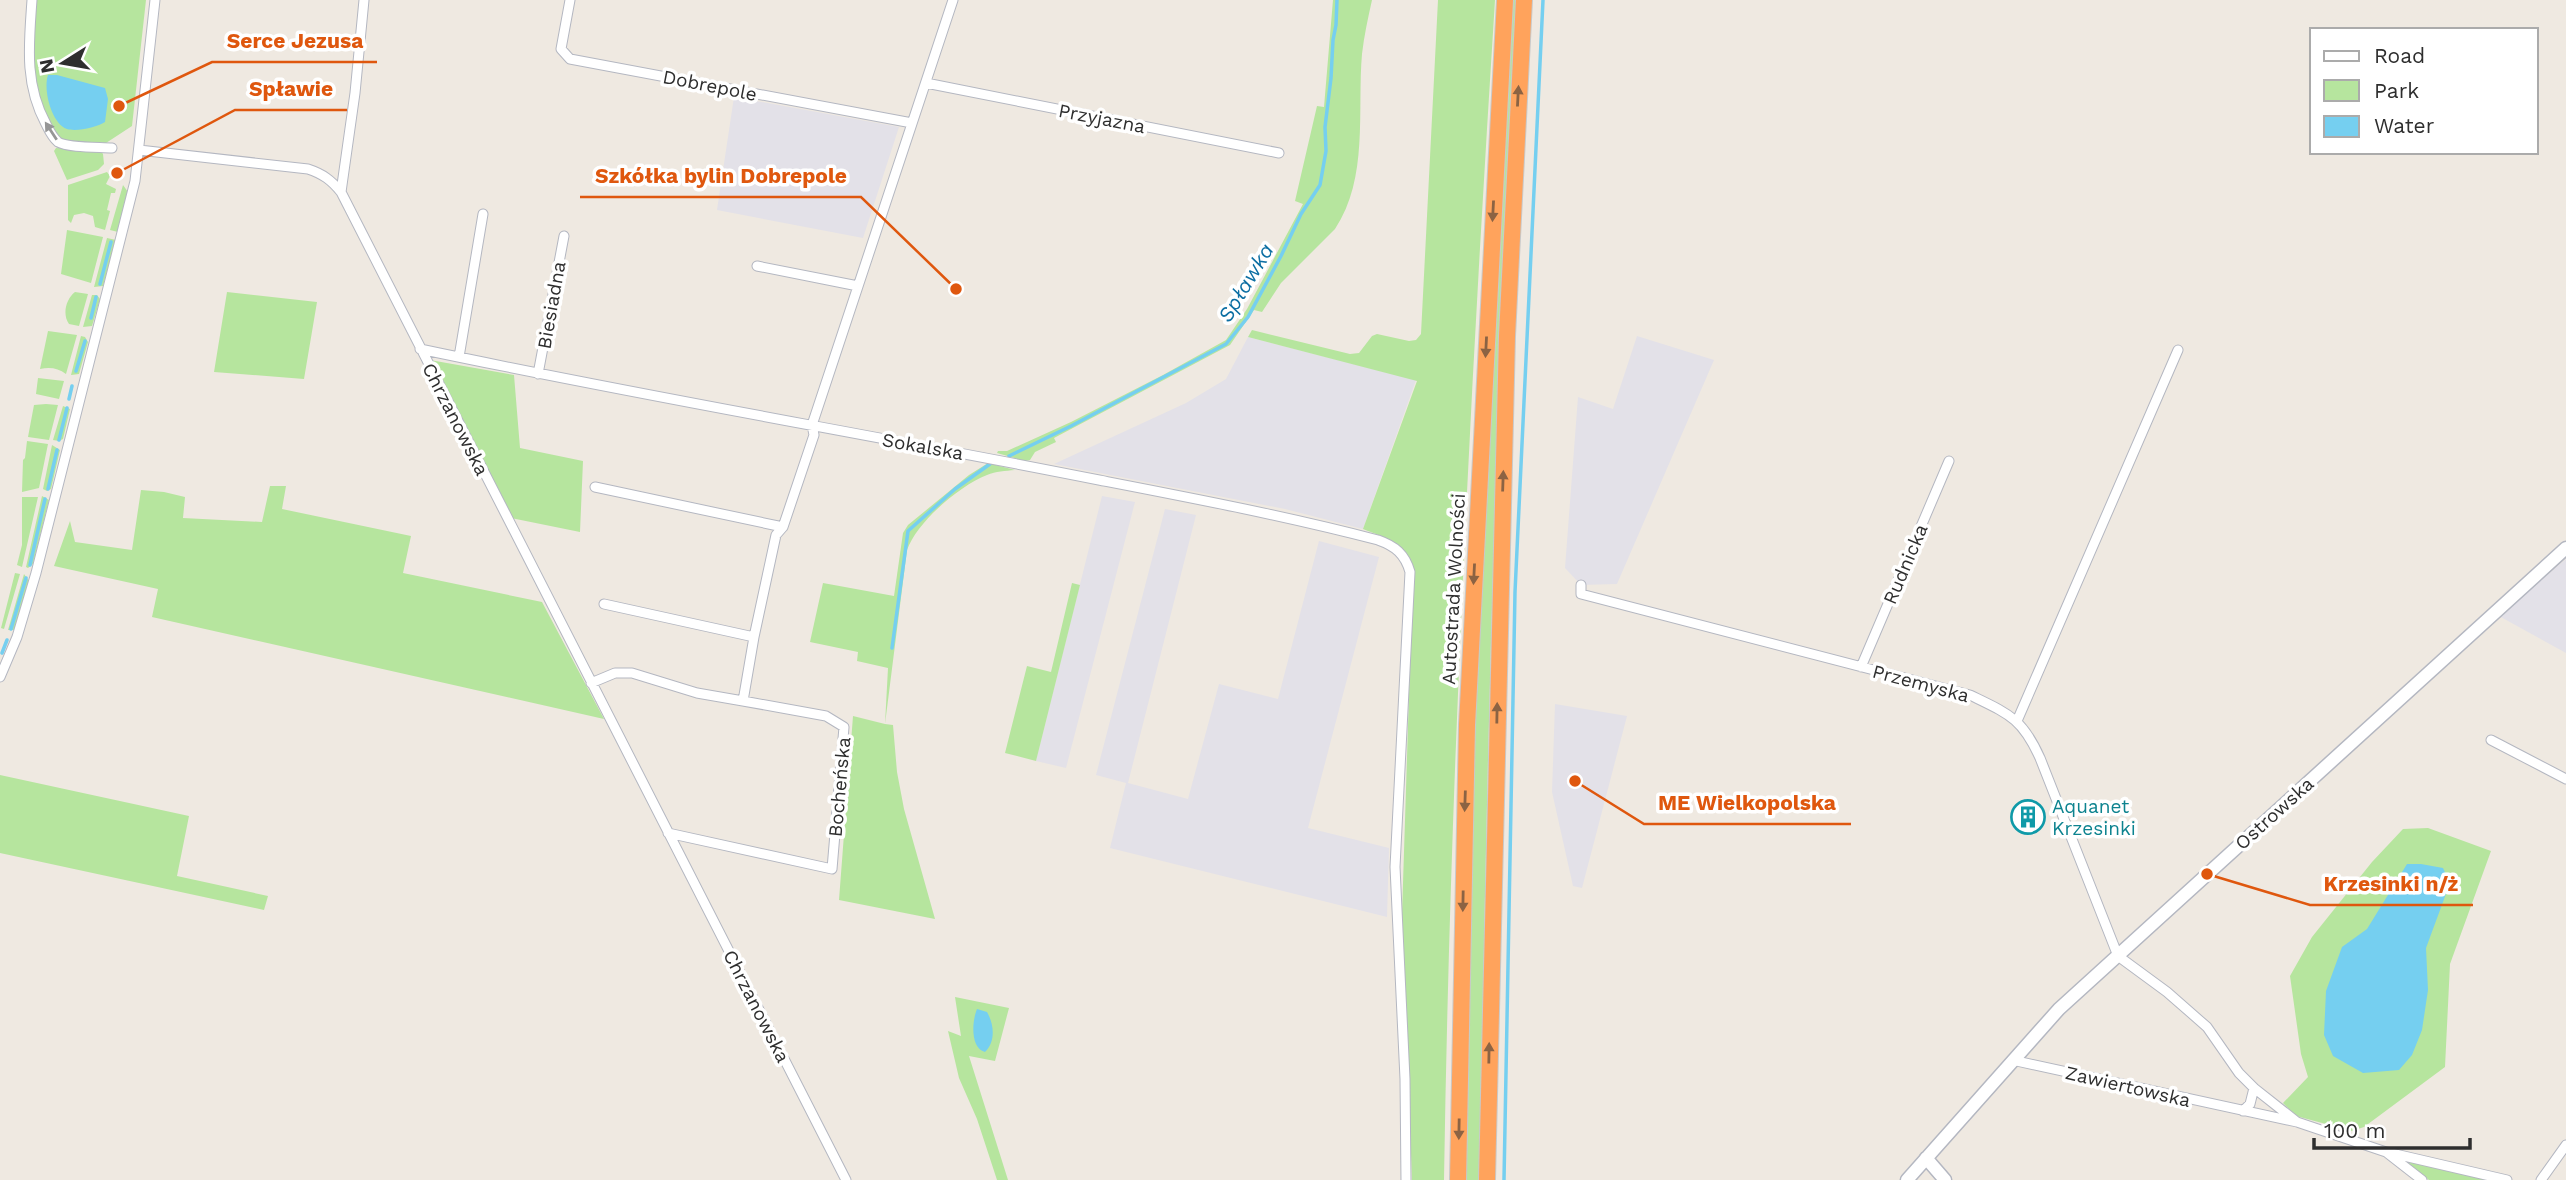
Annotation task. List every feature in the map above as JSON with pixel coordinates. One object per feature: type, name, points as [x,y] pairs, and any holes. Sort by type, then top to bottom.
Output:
[{"type":"highway","name":"Autostrada Wolności","points":[[1458,1180],[1467,724],[1505,0]]},
{"type":"highway","points":[[1487,1177],[1507,336],[1524,0]]},
{"type":"street","points":[[32,0],[30,71],[34,97],[43,118],[53,136],[64,144],[112,148]]},
{"type":"street","points":[[0,677],[17,637],[36,573],[135,181],[155,0]]},
{"type":"street","points":[[341,192],[364,0]]},
{"type":"street","name":"Dobrepole","points":[[570,0],[561,49],[570,59],[912,123]]},
{"type":"street","points":[[743,701],[776,535],[783,527],[814,435],[812,425],[953,0]]},
{"type":"street","name":"Przyjazna","points":[[926,83],[1279,152]]},
{"type":"street","name":"Chrzanowska","points":[[139,150],[308,169],[322,174],[341,192],[846,1180]]},
{"type":"street","points":[[459,357],[483,214]]},
{"type":"street","name":"Biesiadna","points":[[538,374],[564,236]]},
{"type":"street","points":[[757,266],[858,286]]},
{"type":"street","name":"Sokalska","points":[[420,349],[538,374],[1179,496],[1365,536],[1391,545],[1406,561],[1409,572],[1395,867],[1405,1079],[1406,1180]]},
{"type":"street","points":[[2017,721],[2178,351]]},
{"type":"street","name":"Rudnicka","points":[[1861,667],[1949,461]]},
{"type":"street","points":[[595,487],[783,527]]},
{"type":"street","name":"Ostrowska","points":[[1907,1180],[2059,1009],[2566,548]]},
{"type":"street","name":"Przemyska","points":[[1581,585],[1581,594],[1970,695],[2010,714],[2031,737],[2118,956]]},
{"type":"street","points":[[604,604],[754,637]]},
{"type":"street","name":"Bocheńska","points":[[591,683],[615,673],[632,673],[697,693],[827,716],[844,727],[832,869],[668,833]]},
{"type":"street","points":[[2491,740],[2566,779]]},
{"type":"street","points":[[2118,956],[2167,992],[2207,1027],[2239,1073],[2297,1122],[2386,1152],[2507,1180]]},
{"type":"street","name":"Zawiertowska","points":[[2012,1060],[2297,1122]]},
{"type":"street","points":[[2243,1111],[2250,1104],[2254,1088]]},
{"type":"street","points":[[2541,1180],[2566,1144]]},
{"type":"street","points":[[2386,1152],[2422,1180]]},
{"type":"street","points":[[1926,1158],[1945,1180]]},
{"type":"shaded area","points":[[734,97],[899,127],[863,238],[717,210]]},
{"type":"shaded area","points":[[1637,336],[1714,360],[1617,584],[1581,585],[1565,568],[1578,397],[1613,409]]},
{"type":"shaded area","points":[[1248,337],[1416,380],[1363,529],[1285,509],[1054,464],[1186,403],[1226,379]]},
{"type":"shaded area","points":[[1102,496],[1135,502],[1066,768],[1036,761]]},
{"type":"shaded area","points":[[1165,509],[1196,515],[1128,783],[1188,799],[1219,684],[1278,699],[1319,541],[1379,557],[1308,828],[1389,848],[1387,917],[1110,848],[1126,783],[1096,775]]},
{"type":"shaded area","points":[[2566,559],[2566,653],[2499,616]]},
{"type":"shaded area","points":[[1555,704],[1627,716],[1582,888],[1573,886],[1552,792]]},
{"type":"green space","points":[[35,0],[146,0],[132,126],[106,143],[64,141],[57,136],[46,118],[34,85],[32,38]]},
{"type":"green space","points":[[1333,0],[1372,0],[1362,54],[1357,166],[1346,209],[1335,229],[1281,283],[1262,312],[1254,310],[1230,345],[1054,438],[1056,442],[1035,452],[1030,460],[997,453],[1071,422],[1226,340],[1247,309],[1303,204],[1295,201],[1317,106],[1324,107]]},
{"type":"green space","points":[[1438,0],[1495,0],[1462,590],[1444,1180],[1412,1180],[1402,915],[1413,568],[1399,547],[1363,529],[1417,381],[1248,337],[1252,330],[1350,354],[1359,353],[1372,336],[1377,334],[1409,341],[1416,340],[1421,334]]},
{"type":"green space","points":[[1512,0],[1517,0],[1492,590],[1480,1180],[1464,1180],[1473,743]]},
{"type":"green space","points":[[56,148],[100,150],[104,164],[98,170],[67,180],[54,151]]},
{"type":"green space","points":[[107,172],[110,176],[106,184],[116,189],[115,193],[111,193],[105,230],[95,227],[93,216],[84,213],[74,215],[71,223],[68,220],[68,185]]},
{"type":"green space","points":[[123,185],[128,192],[118,232],[110,230]]},
{"type":"green space","points":[[67,230],[103,237],[91,283],[61,274]]},
{"type":"green space","points":[[107,238],[116,240],[103,286],[94,287]]},
{"type":"green space","points":[[75,292],[88,294],[79,326],[69,324],[65,311]]},
{"type":"green space","points":[[227,292],[317,302],[304,379],[214,372]]},
{"type":"green space","points":[[92,295],[97,295],[100,299],[92,326],[83,327]]},
{"type":"green space","points":[[48,331],[77,335],[66,374],[54,368],[40,369]]},
{"type":"green space","points":[[81,336],[88,342],[79,374],[71,375]]},
{"type":"green space","points":[[430,360],[514,375],[520,448],[583,461],[580,532],[511,518]]},
{"type":"green space","points":[[38,378],[64,381],[59,399],[36,394]]},
{"type":"green space","points":[[34,405],[58,405],[49,440],[28,437]]},
{"type":"green space","points":[[63,406],[70,409],[63,439],[53,440]]},
{"type":"green space","points":[[27,441],[48,444],[39,488],[22,492],[23,460]]},
{"type":"green space","points":[[52,445],[60,450],[51,489],[47,491],[43,489]]},
{"type":"green space","points":[[988,463],[1015,470],[990,474],[964,487],[929,517],[912,539],[907,550],[885,724],[888,668],[857,661],[858,652],[810,642],[823,583],[894,596],[903,533],[908,525],[969,475]]},
{"type":"green space","points":[[270,486],[286,486],[282,509],[411,536],[403,573],[542,602],[604,719],[152,617],[158,589],[54,566],[70,521],[75,542],[132,550],[141,490],[185,497],[183,518],[262,522]]},
{"type":"green space","points":[[42,496],[49,500],[33,564],[28,568],[26,567]]},
{"type":"green space","points":[[22,497],[38,497],[22,567],[17,565],[22,545]]},
{"type":"green space","points":[[15,573],[20,574],[4,629],[1,628]]},
{"type":"green space","points":[[24,574],[29,581],[15,630],[8,630]]},
{"type":"green space","points":[[1072,583],[1080,585],[1036,761],[1005,753],[1027,666],[1051,672]]},
{"type":"green space","points":[[853,716],[893,725],[897,772],[904,809],[935,919],[839,900]]},
{"type":"green space","points":[[0,775],[189,816],[177,876],[268,896],[264,910],[0,853]]},
{"type":"green space","points":[[2428,828],[2491,851],[2450,964],[2445,1067],[2364,1127],[2352,1131],[2296,1116],[2283,1103],[2308,1077],[2301,1054],[2290,976],[2312,937],[2372,862],[2403,829]]},
{"type":"green space","points":[[955,997],[1009,1008],[995,1061],[969,1056],[1008,1180],[997,1180],[977,1119],[959,1078],[948,1031],[961,1036]]},
{"type":"green space","points":[[2404,1160],[2488,1180],[2429,1180]]},
{"type":"water","points":[[48,75],[105,88],[108,99],[105,122],[76,130],[61,126],[50,105]]},
{"type":"water","points":[[2407,864],[2443,868],[2450,883],[2426,948],[2428,990],[2422,1030],[2412,1055],[2399,1070],[2363,1073],[2333,1056],[2324,1035],[2326,991],[2342,947],[2367,929]]},
{"type":"water","points":[[977,1009],[987,1012],[992,1027],[991,1043],[985,1052],[975,1040],[973,1027]]},
{"type":"waterway","name":"Spławka","points":[[1009,456],[1226,344],[1248,317],[1301,214],[1320,185],[1326,151],[1325,127],[1337,0]]},
{"type":"waterway","points":[[1504,1180],[1515,592],[1543,0]]},
{"type":"waterway","points":[[100,284],[111,242]]},
{"type":"waterway","points":[[91,318],[96,297]]},
{"type":"waterway","points":[[76,371],[85,341]]},
{"type":"waterway","points":[[69,399],[72,386]]},
{"type":"waterway","points":[[59,440],[67,408]]},
{"type":"waterway","points":[[48,489],[57,450]]},
{"type":"waterway","name":"Spławka","points":[[892,648],[908,531],[955,489],[990,464]]},
{"type":"waterway","points":[[30,565],[45,499]]},
{"type":"waterway","points":[[11,629],[26,578]]},
{"type":"waterway","points":[[2,653],[7,640]]},
{"type":"place","name":"Serce Jezusa","points":[[119,106]]},
{"type":"place","name":"Spławie","points":[[117,173]]},
{"type":"place","name":"Szkółka bylin Dobrepole","points":[[956,289]]},
{"type":"place","name":"ME Wielkopolska","points":[[1575,781]]},
{"type":"place","name":"Aquanet Krzesinki","points":[[2028,817]]},
{"type":"place","name":"Krzesinki n/ż","points":[[2207,874]]}]
